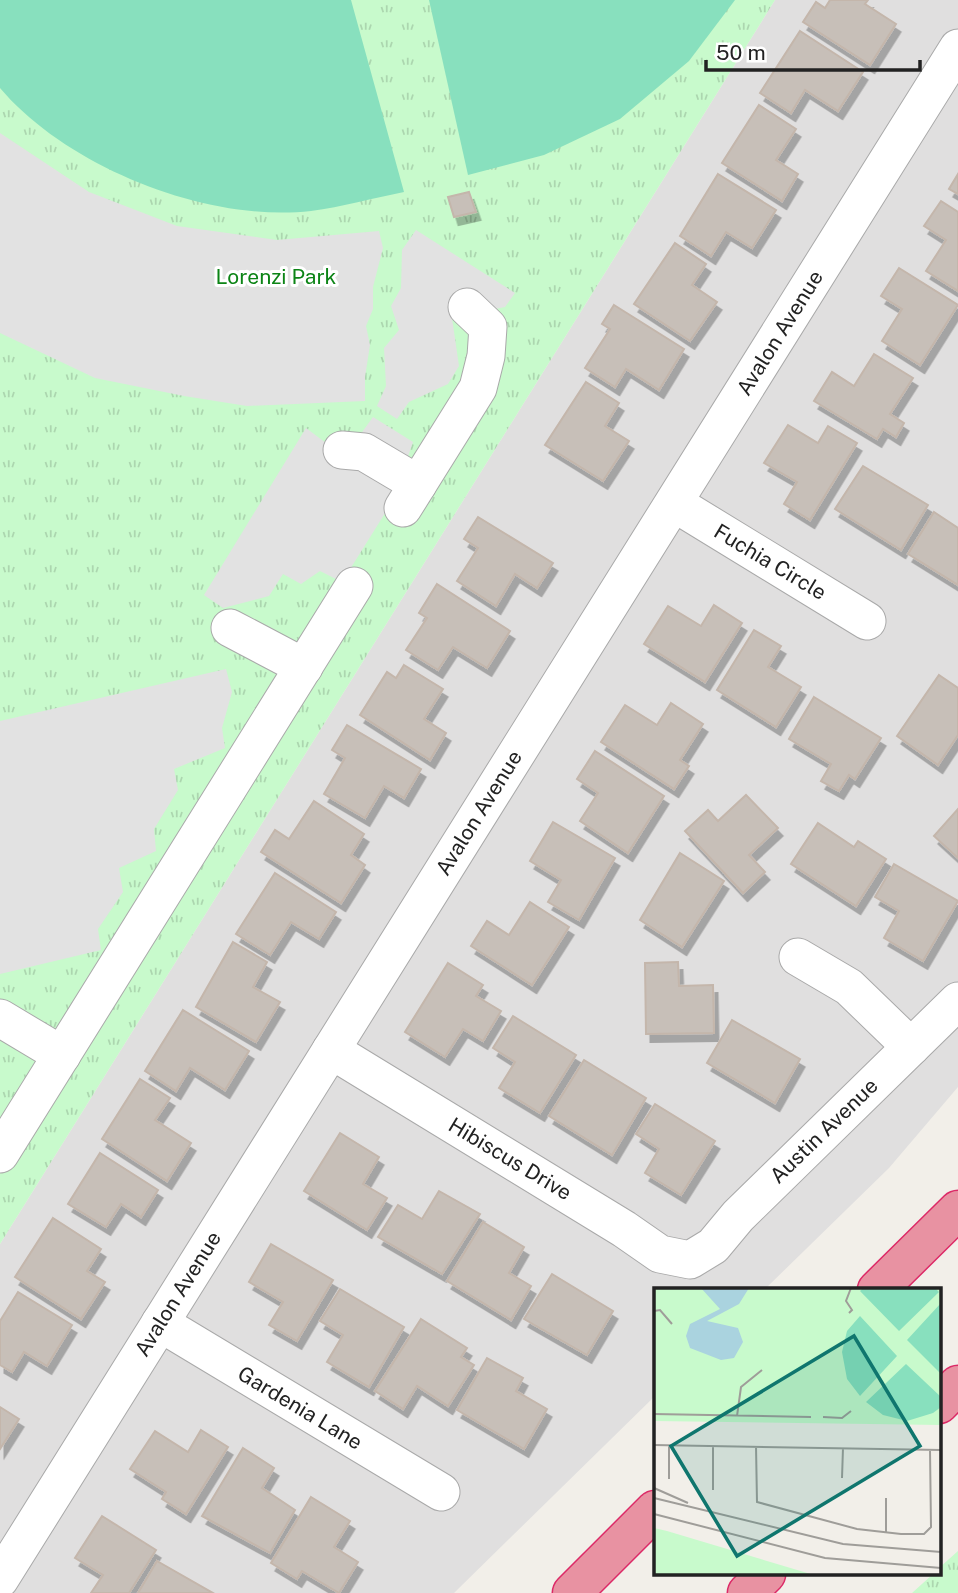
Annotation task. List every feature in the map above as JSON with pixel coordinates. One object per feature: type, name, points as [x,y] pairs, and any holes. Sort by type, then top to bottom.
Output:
[{"type":"highway","points":[[879,1288],[958,1210]]},
{"type":"highway","points":[[940,1403],[958,1385]]},
{"type":"highway","points":[[572,1593],[654,1511]]},
{"type":"highway","points":[[747,1593],[764,1576]]},
{"type":"street","name":"Avalon Avenue","points":[[0,1579],[958,48]]},
{"type":"street","points":[[342,450],[364,452],[411,496],[478,388],[486,356],[488,327],[467,307]]},
{"type":"street","name":"Fuchia Circle","points":[[674,503],[867,621]]},
{"type":"street","points":[[0,1154],[354,586]]},
{"type":"street","points":[[230,628],[304,667]]},
{"type":"street","points":[[798,957],[849,987],[911,1047]]},
{"type":"street","name":"Austin Avenue","points":[[690,1260],[713,1246],[738,1216],[958,1001]]},
{"type":"street","points":[[0,1018],[62,1055]]},
{"type":"street","name":"Hibiscus Drive","points":[[331,1050],[624,1229],[660,1254],[690,1260]]},
{"type":"street","name":"Gardenia Lane","points":[[160,1323],[441,1492]]},
{"type":"shaded area","points":[[775,0],[958,0],[958,1087],[889,1168],[766,1288],[654,1288],[654,1397],[454,1593],[0,1593],[0,1244]]},
{"type":"shaded area","points":[[0,133],[89,192],[177,226],[277,240],[379,231],[383,248],[373,287],[373,309],[366,326],[370,345],[365,377],[365,401],[247,406],[184,396],[95,378],[0,333]]},
{"type":"shaded area","points":[[416,230],[515,293],[505,307],[452,318],[459,366],[448,384],[409,402],[397,419],[377,406],[386,386],[384,348],[399,330],[391,306],[401,288],[402,250]]},
{"type":"shaded area","points":[[373,417],[413,442],[392,502],[342,582],[320,571],[301,584],[283,574],[269,596],[223,608],[204,595],[306,428],[326,443],[360,435]]},
{"type":"shaded area","points":[[226,669],[232,692],[222,728],[225,748],[174,769],[178,790],[154,829],[156,851],[119,868],[123,892],[98,929],[101,950],[0,974],[0,721]]},
{"type":"green space","name":"Lorenzi Park","points":[[0,0],[775,0],[0,1244]]},
{"type":"green space","points":[[0,0],[351,0],[404,192],[311,211],[271,212],[228,208],[185,198],[142,184],[100,165],[62,142],[28,116],[0,88]]},
{"type":"green space","points":[[429,0],[735,0],[689,61],[620,119],[544,155],[468,175]]},
{"type":"green space","points":[[958,1551],[958,1593],[912,1593],[931,1576],[940,1576],[940,1567]]},
{"type":"building","points":[[830,0],[868,0],[865,4],[896,24],[870,65],[803,22],[816,2],[825,8]]},
{"type":"building","points":[[800,31],[863,72],[838,111],[805,90],[791,113],[760,93]]},
{"type":"building","points":[[759,105],[796,129],[776,160],[798,174],[782,201],[722,163]]},
{"type":"building","points":[[718,174],[776,210],[752,248],[726,232],[711,256],[680,236]]},
{"type":"building","points":[[958,174],[958,194],[949,189]]},
{"type":"building","points":[[469,192],[476,212],[454,217],[448,197]]},
{"type":"building","points":[[941,201],[958,212],[958,291],[926,271],[946,240],[924,226]]},
{"type":"building","points":[[675,243],[706,264],[692,285],[717,302],[690,341],[634,304]]},
{"type":"building","points":[[899,268],[958,305],[920,365],[882,341],[902,309],[881,296]]},
{"type":"building","points":[[614,305],[684,349],[659,390],[626,369],[615,387],[585,368],[610,329],[602,324]]},
{"type":"building","points":[[874,354],[913,378],[890,414],[904,423],[896,437],[883,429],[877,439],[814,401],[832,372],[854,386]]},
{"type":"building","points":[[586,382],[619,403],[605,426],[629,441],[603,481],[545,445]]},
{"type":"building","points":[[788,425],[818,443],[828,426],[857,443],[810,520],[784,504],[797,482],[764,463]]},
{"type":"building","points":[[863,466],[928,505],[901,550],[835,509]]},
{"type":"building","points":[[934,512],[958,528],[958,585],[908,554]]},
{"type":"building","points":[[478,517],[553,563],[537,588],[515,574],[496,606],[457,581],[478,548],[464,539]]},
{"type":"building","points":[[437,584],[510,631],[487,668],[453,647],[438,670],[406,650],[427,618],[419,613]]},
{"type":"building","points":[[714,605],[742,623],[705,682],[644,644],[668,606],[701,626]]},
{"type":"building","points":[[754,630],[781,646],[768,667],[801,687],[776,727],[717,690]]},
{"type":"building","points":[[404,665],[443,689],[424,719],[446,733],[430,760],[360,715],[387,672],[396,678]]},
{"type":"building","points":[[939,675],[958,688],[958,735],[938,765],[897,736]]},
{"type":"building","points":[[814,697],[881,738],[855,779],[849,775],[839,791],[821,781],[831,764],[789,739]]},
{"type":"building","points":[[671,703],[703,724],[680,760],[689,766],[674,789],[601,742],[625,705],[657,725]]},
{"type":"building","points":[[347,725],[421,769],[404,798],[384,786],[365,818],[324,794],[345,758],[332,750]]},
{"type":"building","points":[[595,751],[664,796],[628,853],[580,821],[598,793],[577,779]]},
{"type":"building","points":[[746,795],[778,828],[749,855],[765,872],[743,893],[685,831],[708,810],[718,821]]},
{"type":"building","points":[[314,801],[364,834],[351,855],[365,865],[341,903],[261,852],[275,830],[289,839]]},
{"type":"building","points":[[958,809],[958,858],[934,836]]},
{"type":"building","points":[[553,822],[615,858],[579,920],[548,902],[561,880],[530,861]]},
{"type":"building","points":[[818,823],[854,847],[858,841],[886,859],[856,906],[791,864]]},
{"type":"building","points":[[680,853],[724,881],[682,947],[640,920]]},
{"type":"building","points":[[894,864],[958,901],[923,961],[884,938],[899,911],[875,897]]},
{"type":"building","points":[[275,873],[336,912],[319,939],[291,922],[270,955],[236,934]]},
{"type":"building","points":[[530,902],[569,927],[532,985],[471,946],[487,921],[509,935]]},
{"type":"building","points":[[233,942],[267,962],[253,987],[280,1002],[256,1042],[196,1007]]},
{"type":"building","points":[[678,962],[679,986],[713,985],[714,1033],[646,1034],[645,963]]},
{"type":"building","points":[[448,963],[483,985],[476,996],[501,1011],[483,1041],[463,1029],[445,1057],[405,1032]]},
{"type":"building","points":[[183,1010],[249,1051],[225,1090],[190,1068],[176,1091],[145,1071]]},
{"type":"building","points":[[513,1016],[576,1055],[540,1113],[499,1088],[515,1062],[493,1048]]},
{"type":"building","points":[[732,1020],[800,1059],[775,1103],[707,1063]]},
{"type":"building","points":[[584,1060],[646,1098],[612,1155],[549,1116]]},
{"type":"building","points":[[140,1079],[170,1098],[155,1120],[191,1143],[167,1181],[102,1139]]},
{"type":"building","points":[[655,1104],[715,1141],[681,1195],[645,1173],[659,1149],[636,1134]]},
{"type":"building","points":[[340,1133],[379,1157],[363,1184],[387,1198],[367,1230],[304,1191]]},
{"type":"building","points":[[100,1153],[158,1190],[141,1217],[121,1204],[106,1227],[68,1204]]},
{"type":"building","points":[[439,1191],[480,1214],[442,1274],[378,1237],[398,1205],[422,1219]]},
{"type":"building","points":[[53,1218],[101,1249],[87,1271],[105,1282],[81,1319],[15,1277]]},
{"type":"building","points":[[483,1222],[524,1247],[509,1273],[531,1286],[511,1320],[447,1281]]},
{"type":"building","points":[[271,1244],[333,1280],[297,1341],[269,1325],[283,1302],[249,1282]]},
{"type":"building","points":[[552,1274],[613,1311],[587,1355],[524,1319]]},
{"type":"building","points":[[340,1289],[404,1327],[369,1387],[327,1362],[343,1335],[320,1321]]},
{"type":"building","points":[[18,1292],[72,1325],[47,1366],[24,1352],[12,1372],[0,1365],[0,1321]]},
{"type":"building","points":[[421,1319],[467,1348],[461,1357],[474,1365],[448,1406],[417,1386],[403,1409],[375,1391]]},
{"type":"building","points":[[487,1358],[523,1378],[516,1391],[547,1409],[524,1449],[457,1410]]},
{"type":"building","points":[[0,1407],[19,1419],[0,1449]]},
{"type":"building","points":[[201,1430],[228,1447],[186,1514],[162,1499],[166,1492],[130,1469],[155,1431],[188,1452]]},
{"type":"building","points":[[243,1448],[274,1468],[262,1488],[295,1510],[270,1553],[202,1516]]},
{"type":"building","points":[[311,1497],[350,1521],[334,1547],[358,1562],[339,1593],[302,1571],[297,1579],[271,1563]]},
{"type":"building","points":[[102,1516],[156,1550],[129,1593],[91,1593],[103,1575],[75,1558]]},
{"type":"building","points":[[157,1561],[213,1593],[138,1593]]}]
